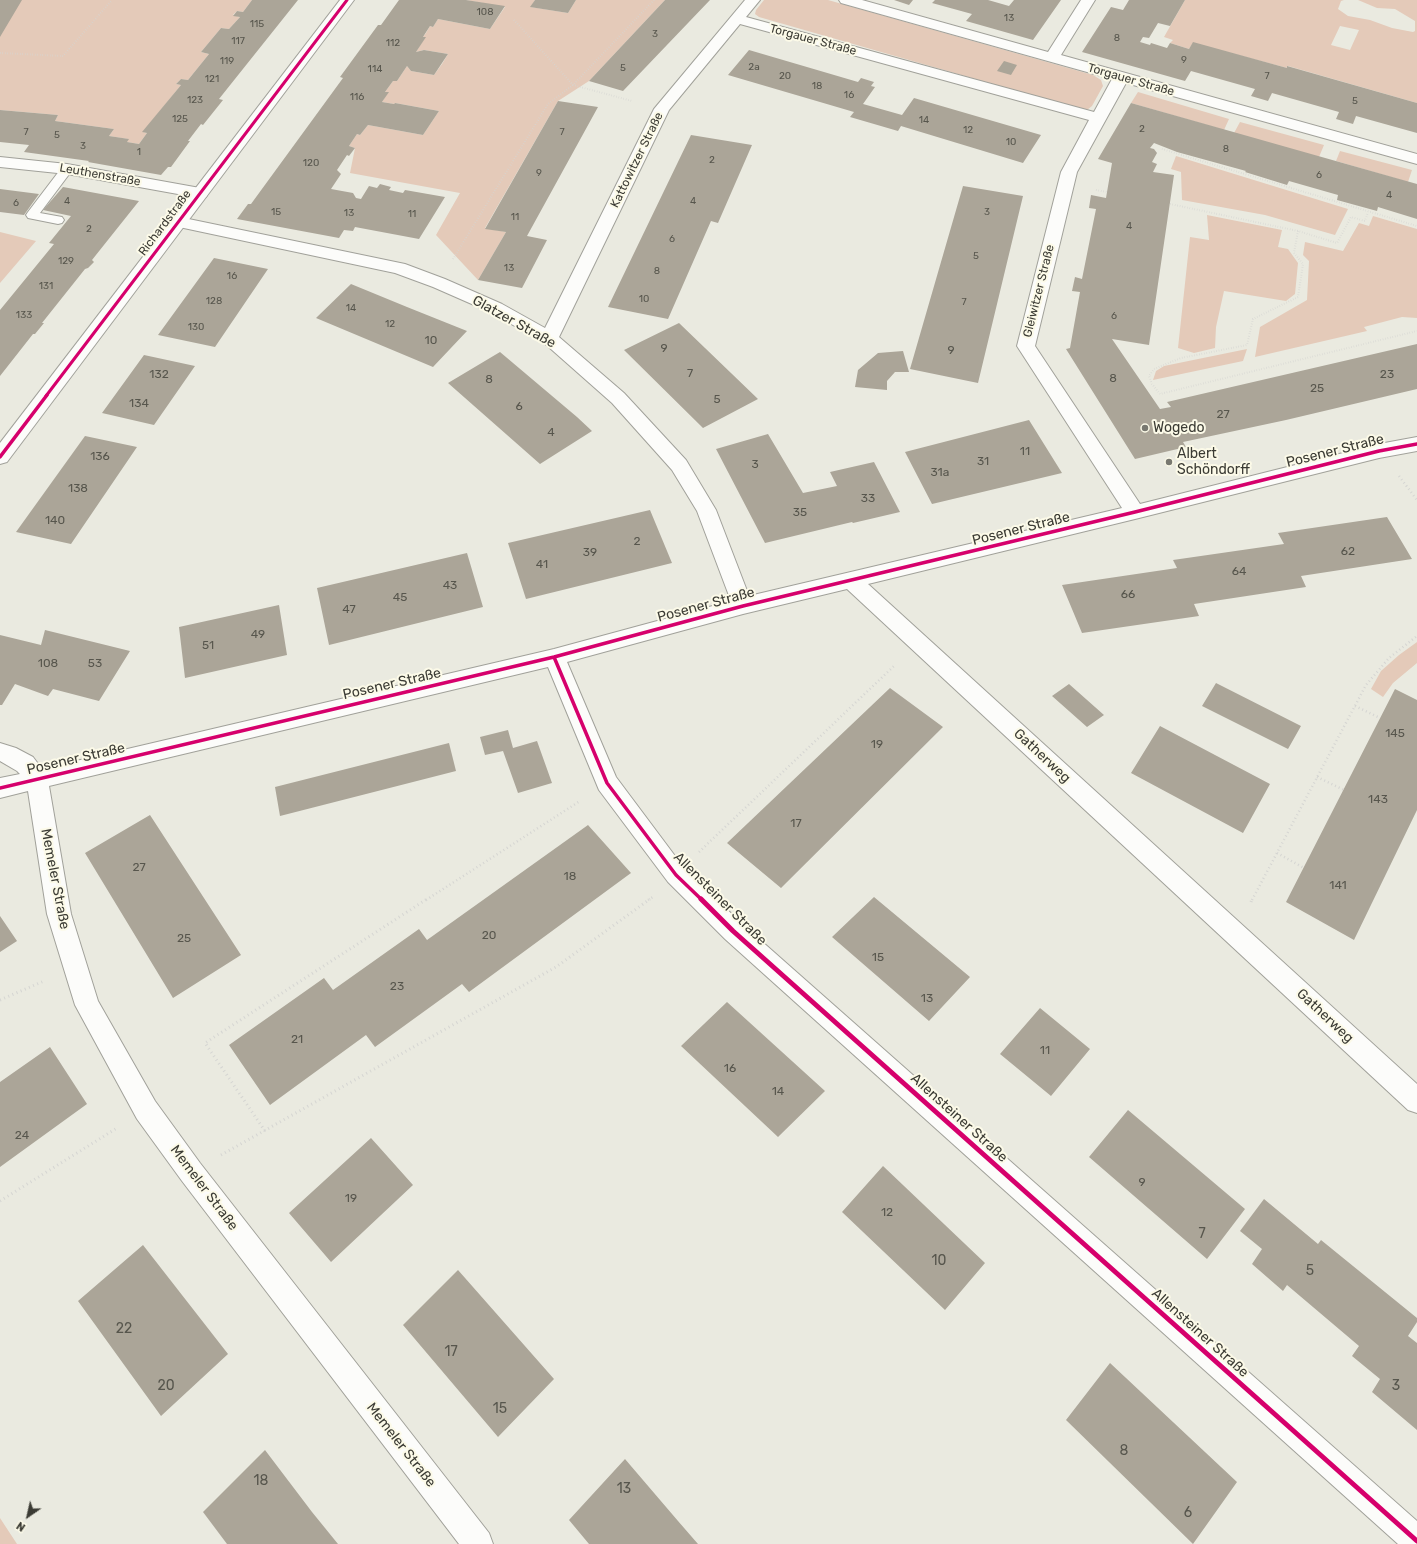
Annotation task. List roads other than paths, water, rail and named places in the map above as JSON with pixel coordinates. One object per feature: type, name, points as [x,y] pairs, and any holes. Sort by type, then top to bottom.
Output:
[{"type":"street","name":"Richardstraße","points":[[0,457],[347,0]]},
{"type":"street","name":"Kattowitzer Straße","points":[[549,338],[662,109],[753,0]]},
{"type":"street","name":"Torgauer Straße","points":[[846,0],[1417,159]]},
{"type":"street","points":[[1052,58],[1088,0]]},
{"type":"street","name":"Torgauer Straße","points":[[737,19],[1098,118]]},
{"type":"street","name":"Gleiwitzer Straße","points":[[1121,77],[1069,172],[1026,346],[1135,512]]},
{"type":"street","name":"Leuthenstraße","points":[[0,162],[67,169],[200,193]]},
{"type":"street","name":"Glatzer Straße","points":[[179,222],[399,268],[439,283],[496,308],[549,338],[618,398],[678,465],[706,510],[743,606]]},
{"type":"street","name":"Posener Straße","points":[[0,788],[554,657],[743,606],[852,581],[1379,451],[1417,444]]},
{"type":"street","name":"Gatherweg","points":[[852,581],[1417,1101]]},
{"type":"street","name":"Allensteiner Straße","points":[[554,657],[607,783],[676,875],[733,931],[1417,1541]]},
{"type":"street","points":[[0,752],[24,764],[37,779]]},
{"type":"street","name":"Memeler Straße","points":[[37,779],[59,914],[87,1005],[146,1110],[191,1172],[478,1544]]},
{"type":"lane","points":[[58,220],[32,215],[67,169]]},
{"type":"place","name":"Wogedo","points":[[1145,428]]},
{"type":"place","name":"Albert Schöndorff","points":[[1169,462]]}]
